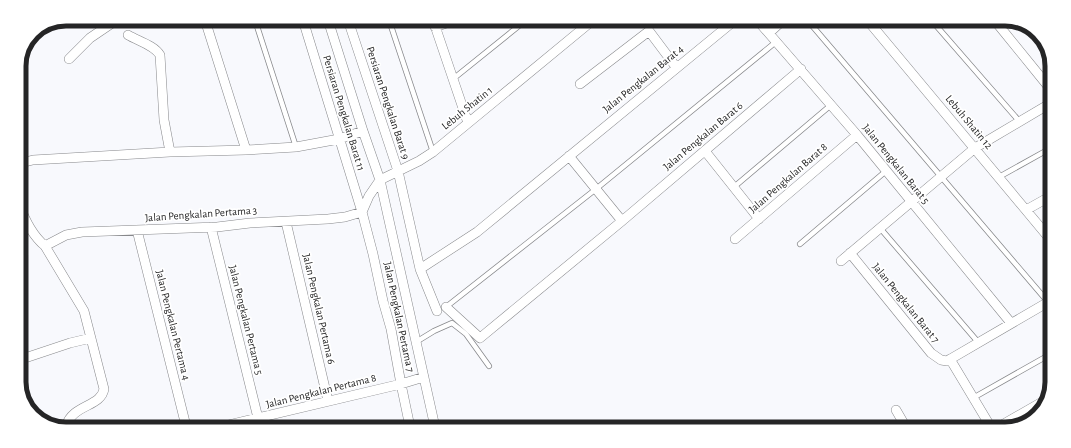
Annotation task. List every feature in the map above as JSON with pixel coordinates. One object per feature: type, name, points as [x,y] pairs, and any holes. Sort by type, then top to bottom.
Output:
[{"type":"street","points":[[69,59],[90,38],[108,26]]},
{"type":"street","points":[[207,26],[246,150]]},
{"type":"street","name":"Persiaran Pengkalan Barat 11","points":[[305,26],[362,212]]},
{"type":"street","points":[[330,26],[380,180],[434,422]]},
{"type":"street","name":"Persiaran Pengkalan Barat 9","points":[[350,26],[398,171],[420,270],[442,309]]},
{"type":"street","points":[[435,26],[468,123]]},
{"type":"street","name":"Lebuh Shatin 1","points":[[362,212],[369,196],[380,180],[419,161],[433,152],[586,26]]},
{"type":"street","name":"Jalan Pengkalan Barat 4","points":[[420,270],[477,232],[728,26]]},
{"type":"street","name":"Jalan Pengkalan Barat 5","points":[[763,26],[857,135],[1011,323]]},
{"type":"street","points":[[769,33],[777,26]]},
{"type":"street","name":"Lebuh Shatin 12","points":[[872,26],[1045,233]]},
{"type":"street","points":[[999,26],[1045,82]]},
{"type":"street","points":[[580,84],[650,31],[676,67]]},
{"type":"street","points":[[128,36],[157,51],[160,55],[164,120],[170,152]]},
{"type":"street","name":"Jalan Pengkalan Barat 6","points":[[442,309],[480,338],[622,221],[801,69]]},
{"type":"street","points":[[841,261],[975,148],[1045,107]]},
{"type":"street","points":[[26,162],[33,160],[170,152],[296,147],[339,139],[363,131]]},
{"type":"street","name":"Jalan Pengkalan Barat 8","points":[[734,239],[857,135]]},
{"type":"street","points":[[705,150],[759,219]]},
{"type":"street","points":[[569,156],[622,221]]},
{"type":"street","points":[[1026,210],[1045,199]]},
{"type":"street","name":"Jalan Pengkalan Pertama 3","points":[[45,246],[66,235],[82,232],[211,227],[250,223],[286,222],[345,216],[362,212]]},
{"type":"street","name":"Jalan Pengkalan Pertama 7","points":[[362,212],[391,329],[409,422]]},
{"type":"street","points":[[26,219],[39,241],[45,246],[84,311],[104,389],[100,398],[79,410],[71,416],[68,422]]},
{"type":"street","name":"Jalan Pengkalan Pertama 6","points":[[286,222],[328,401]]},
{"type":"street","name":"Jalan Pengkalan Pertama 5","points":[[211,227],[258,418]]},
{"type":"street","name":"Jalan Pengkalan Pertama 4","points":[[137,230],[185,422]]},
{"type":"street","name":"Jalan Pengkalan Barat 7","points":[[850,253],[931,353],[941,360],[948,360]]},
{"type":"street","points":[[989,422],[948,360],[1045,304]]},
{"type":"street","points":[[26,358],[70,343],[91,338]]},
{"type":"street","name":"Jalan Pengkalan Pertama 8","points":[[241,422],[401,384],[424,377]]},
{"type":"street","points":[[1006,422],[1039,404]]},
{"type":"street","points":[[896,410],[903,422]]},
{"type":"lane","points":[[257,26],[296,147]]},
{"type":"lane","points":[[391,26],[433,152]]},
{"type":"lane","points":[[453,79],[519,26]]},
{"type":"lane","points":[[813,26],[1045,297]]},
{"type":"lane","points":[[936,26],[1020,122]]},
{"type":"lane","points":[[442,309],[596,189],[777,41]]},
{"type":"lane","points":[[734,187],[831,105]]},
{"type":"lane","points":[[999,177],[1045,151]]},
{"type":"lane","points":[[800,244],[886,171]]},
{"type":"lane","points":[[880,228],[978,342]]},
{"type":"lane","points":[[416,342],[434,330],[452,323],[466,334],[489,366]]},
{"type":"lane","points":[[974,398],[1045,357]]}]
